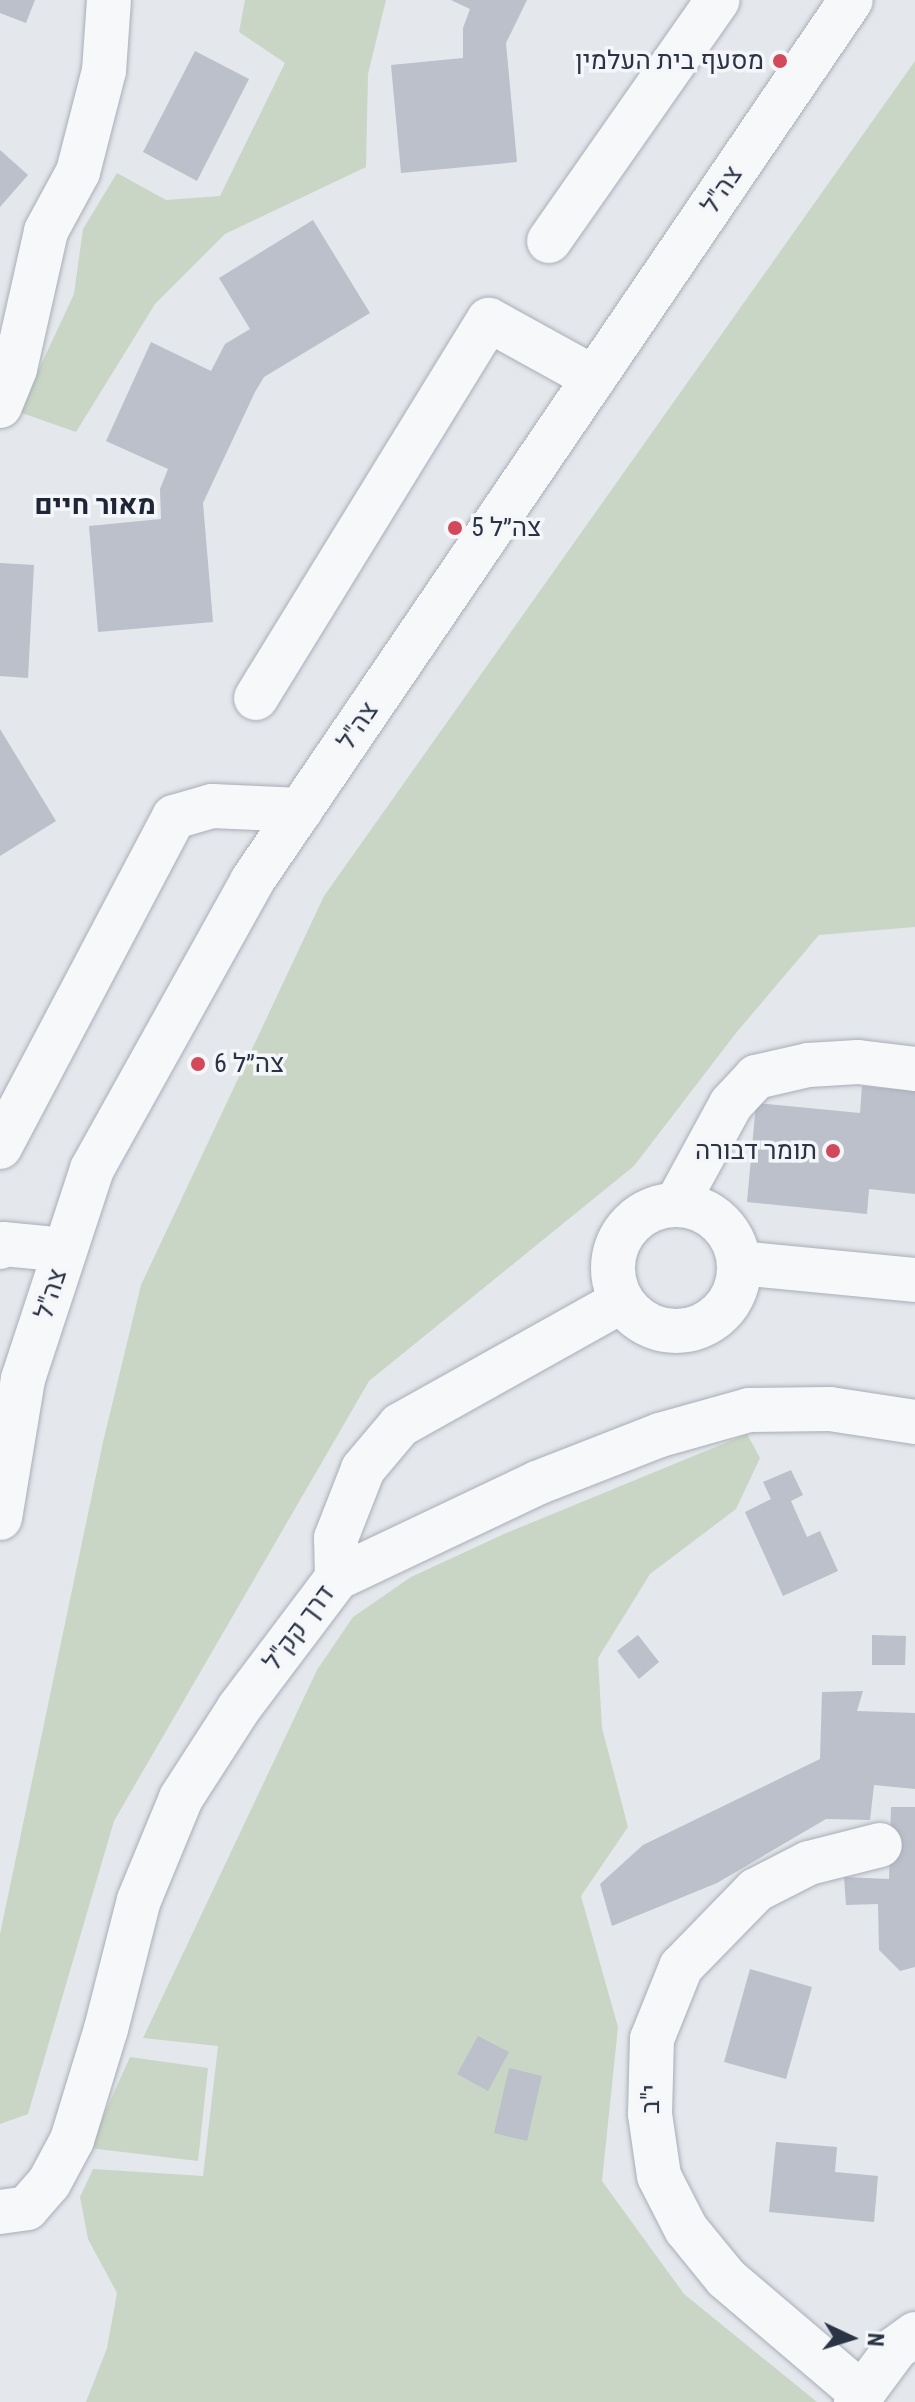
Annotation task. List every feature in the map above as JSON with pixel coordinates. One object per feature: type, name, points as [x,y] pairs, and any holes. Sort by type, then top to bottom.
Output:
[{"type":"street","points":[[0,406],[15,369],[46,231],[78,172],[104,71],[109,0]]},
{"type":"street","points":[[549,241],[718,0]]},
{"type":"street","name":"צה\"ל","points":[[0,1518],[23,1379],[92,1169],[252,881],[851,0]]},
{"type":"street","points":[[256,698],[489,320],[594,378]]},
{"type":"street","points":[[0,1147],[174,817],[212,806],[301,810]]},
{"type":"street","points":[[676,1205],[731,1104],[756,1077],[808,1065],[858,1062],[915,1069]]},
{"type":"street","points":[[676,1205],[694,1208],[711,1216],[735,1244],[739,1263],[738,1281],[730,1301],[716,1318],[697,1328],[676,1332],[655,1328],[636,1318],[622,1301],[615,1281],[614,1259],[620,1239],[634,1222],[652,1210],[676,1205]]},
{"type":"street","points":[[0,1247],[3,1244],[65,1250]]},
{"type":"street","points":[[739,1263],[915,1280]]},
{"type":"street","points":[[337,1578],[336,1538],[363,1469],[400,1425],[622,1301]]},
{"type":"street","name":"דרך קק\"ל","points":[[0,2212],[27,2208],[49,2183],[72,2140],[106,2029],[139,1900],[181,1798],[239,1708],[337,1578],[537,1483],[660,1435],[749,1410],[830,1409],[915,1422]]},
{"type":"street","name":"י\"ב","points":[[859,2398],[726,2278],[686,2229],[659,2176],[650,2114],[652,2039],[681,1967],[756,1890],[809,1863],[880,1845]]},
{"type":"street","points":[[859,2398],[896,2348],[915,2334]]},
{"type":"green space","points":[[245,0],[386,0],[368,74],[366,167],[225,234],[155,304],[76,432],[19,412],[74,294],[83,229],[117,173],[166,200],[220,196],[285,63],[239,32]]},
{"type":"green space","points":[[915,61],[915,927],[819,935],[736,1033],[634,1166],[369,1381],[114,1821],[28,2114],[0,2124],[0,1934],[103,1442],[141,1285],[324,896]]},
{"type":"green space","points":[[747,1434],[760,1458],[736,1509],[650,1574],[598,1658],[602,1728],[628,1827],[581,1896],[618,2027],[602,2181],[684,2294],[817,2402],[86,2402],[107,2348],[117,2293],[88,2239],[80,2197],[93,2169],[203,2176],[218,2046],[143,2038],[317,1670],[353,1617],[411,1577],[504,1534]]},
{"type":"green space","points":[[130,2057],[208,2068],[198,2161],[89,2148]]},
{"type":"building","points":[[0,0],[35,0],[26,23],[0,13]]},
{"type":"building","points":[[451,0],[527,0],[506,43],[517,162],[401,173],[391,65],[463,58],[463,28],[470,9]]},
{"type":"building","points":[[195,51],[249,79],[197,181],[143,152]]},
{"type":"building","points":[[0,150],[28,175],[0,207]]},
{"type":"building","points":[[313,220],[370,313],[264,377],[255,392],[203,503],[213,622],[98,632],[89,526],[161,519],[160,489],[168,469],[106,441],[151,342],[211,371],[225,344],[250,329],[219,278]]},
{"type":"building","points":[[0,563],[34,565],[28,678],[0,676]]},
{"type":"building","points":[[0,729],[56,821],[0,856]]},
{"type":"building","name":"תומר דבורה","points":[[862,1086],[915,1091],[915,1194],[869,1189],[867,1214],[747,1202],[756,1103],[860,1113]]},
{"type":"building","points":[[791,1470],[803,1495],[791,1501],[807,1537],[820,1531],[838,1571],[783,1596],[745,1512],[771,1499],[763,1482]]},
{"type":"building","points":[[638,1635],[659,1662],[639,1679],[617,1651]]},
{"type":"building","points":[[872,1635],[906,1636],[905,1665],[872,1665]]},
{"type":"building","points":[[863,1691],[857,1711],[915,1713],[915,1789],[874,1785],[870,1820],[826,1819],[717,1883],[612,1926],[600,1884],[643,1845],[820,1759],[822,1692]]},
{"type":"building","points":[[891,1807],[915,1807],[915,1967],[900,1971],[879,1950],[878,1904],[846,1905],[844,1877],[889,1879]]},
{"type":"building","points":[[750,1969],[812,1987],[786,2079],[724,2062]]},
{"type":"building","points":[[478,2036],[509,2052],[488,2091],[457,2074]]},
{"type":"building","points":[[509,2068],[542,2076],[527,2141],[494,2133]]},
{"type":"building","points":[[776,2142],[837,2147],[835,2172],[878,2176],[874,2222],[769,2212]]},
{"type":"place","name":"מסעף בית העלמין","points":[[780,61]]},
{"type":"place","name":"צה״ל 5","points":[[455,528]]},
{"type":"place","name":"צה״ל 6","points":[[198,1064]]},
{"type":"place","name":"תומר דבורה","points":[[833,1151]]},
{"type":"district","name":"מאור חיים","points":[[95,505]]}]
